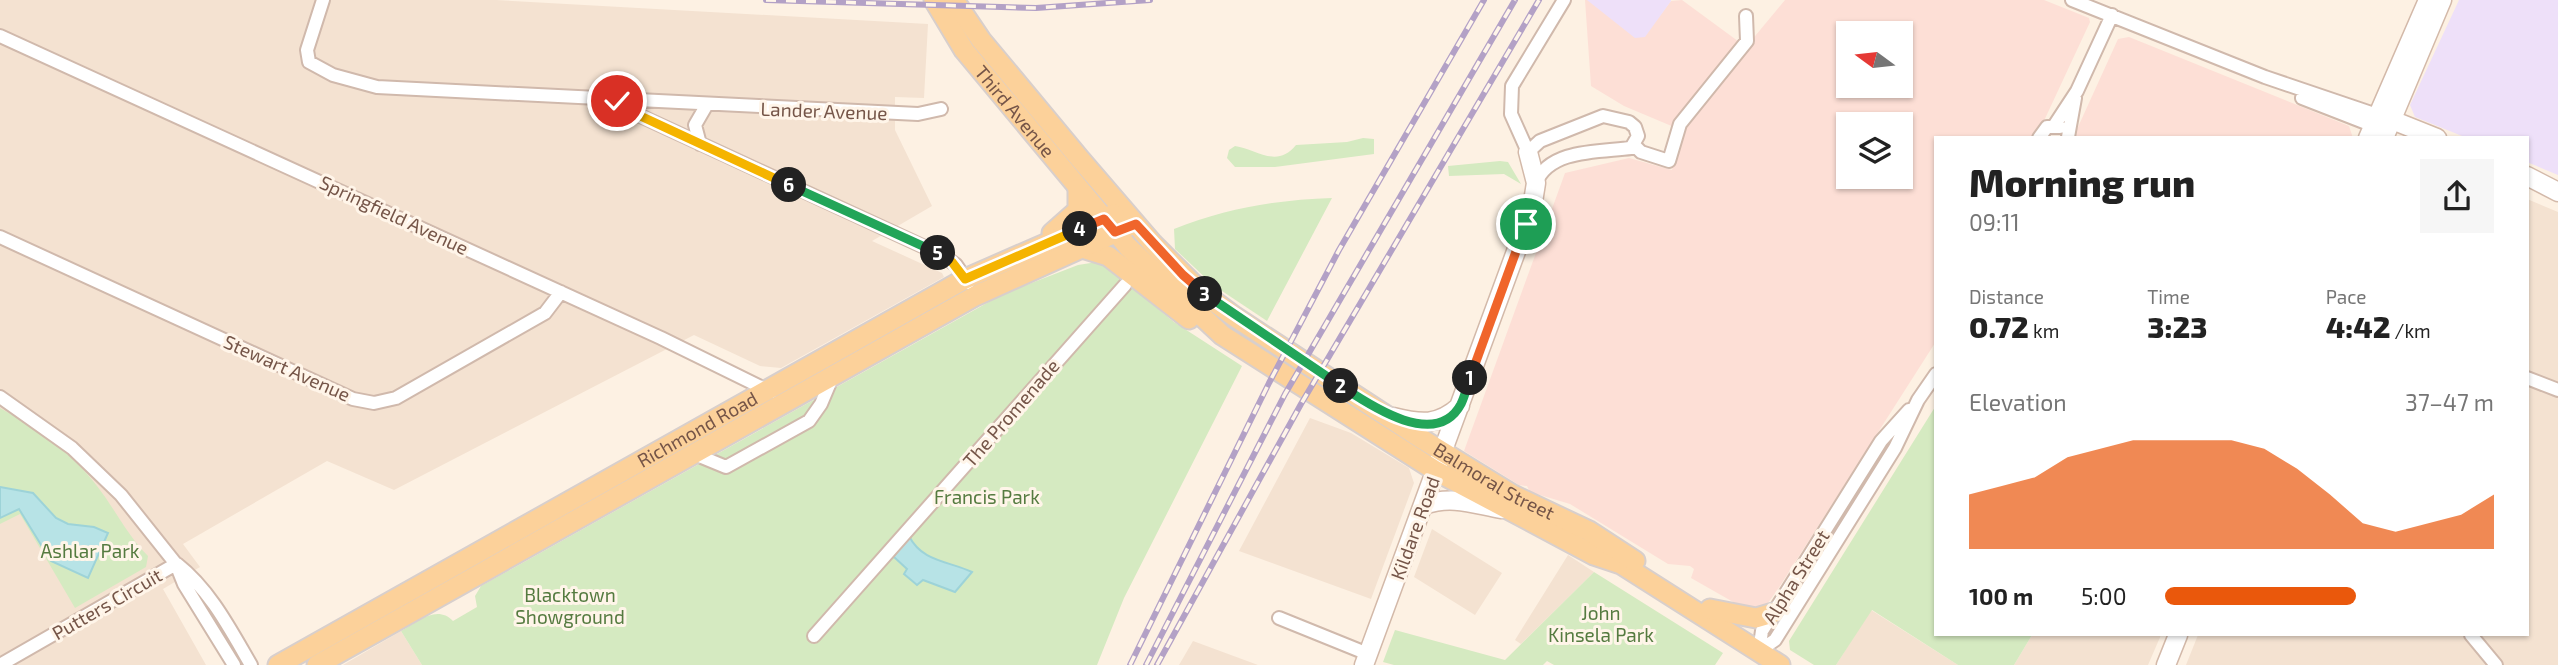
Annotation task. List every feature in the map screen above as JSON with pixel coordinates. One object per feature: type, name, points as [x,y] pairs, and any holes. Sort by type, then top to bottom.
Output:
[{"type":"main road","name":"Third Avenue","points":[[933,0],[964,50],[1110,225]]},
{"type":"main road","name":"Third Avenue","points":[[954,0],[981,40],[1130,217]]},
{"type":"main road","points":[[1022,254],[1074,216],[1080,203],[1078,189]]},
{"type":"main road","name":"Richmond Road","points":[[317,665],[692,453],[775,398],[834,374],[1022,254],[1130,217]]},
{"type":"main road","name":"Balmoral Street","points":[[1130,217],[1200,291],[1235,317],[1513,495],[1589,531],[1747,634],[1759,651]]},
{"type":"main road","name":"Richmond Road","points":[[278,665],[775,398],[970,288],[1082,248],[1110,225]]},
{"type":"main road","name":"Balmoral Street","points":[[1110,225],[1144,265],[1222,335],[1436,471],[1504,509],[1561,535],[1594,555],[1620,564],[1780,665]]},
{"type":"main road","points":[[1082,248],[1108,256],[1171,308],[1222,335]]},
{"type":"main road","points":[[1710,609],[1756,618],[1773,613]]},
{"type":"street","name":"Lander Avenue","points":[[323,0],[307,59],[326,72],[368,86],[449,93],[706,106],[918,114],[941,109]]},
{"type":"street","points":[[1564,0],[1512,86],[1511,114],[1528,152],[1540,141],[1608,116],[1635,127],[1638,136],[1634,145]]},
{"type":"street","points":[[2072,0],[2265,77],[2314,103],[2400,136]]},
{"type":"street","points":[[2380,128],[2428,0]]},
{"type":"street","points":[[2380,128],[2442,0]]},
{"type":"street","points":[[2054,126],[2077,91],[2112,15]]},
{"type":"street","points":[[1634,145],[1642,152],[1668,161],[1679,124],[1746,41],[1746,16]]},
{"type":"street","name":"Springfield Avenue","points":[[0,36],[561,292],[775,398]]},
{"type":"street","points":[[2068,136],[2077,91]]},
{"type":"street","points":[[617,101],[634,113],[944,256],[970,288]]},
{"type":"street","points":[[700,144],[695,125],[706,106]]},
{"type":"street","points":[[2040,136],[2043,129],[2054,126],[2063,129],[2067,136]]},
{"type":"street","points":[[2380,128],[2426,136]]},
{"type":"street","points":[[1536,183],[1544,167],[1557,161],[1634,145]]},
{"type":"street","name":"Kildare Road","points":[[1366,659],[1532,208],[1536,183],[1528,152]]},
{"type":"street","points":[[2529,177],[2558,192]]},
{"type":"street","points":[[2529,184],[2558,192]]},
{"type":"street","name":"Stewart Avenue","points":[[0,237],[353,399],[374,403],[396,398],[495,343],[545,313],[561,292]]},
{"type":"street","name":"The Promenade","points":[[814,636],[1125,285]]},
{"type":"street","points":[[692,453],[726,467],[809,421],[821,404],[834,374]]},
{"type":"street","name":"Alpha Street","points":[[1759,651],[1775,640],[1895,448],[1918,400],[1934,376]]},
{"type":"street","points":[[2529,379],[2558,390]]},
{"type":"street","points":[[0,397],[51,431],[88,462],[138,515],[176,564],[193,577],[214,605],[251,665]]},
{"type":"street","name":"Alpha Street","points":[[1759,651],[1762,631],[1881,441],[1918,400]]},
{"type":"street","points":[[1386,416],[1430,423],[1449,416],[1460,406]]},
{"type":"street","points":[[1424,505],[1456,499],[1504,509]]},
{"type":"street","points":[[176,564],[184,584],[234,665]]},
{"type":"street","name":"Putters Circuit","points":[[0,664],[176,564]]},
{"type":"street","points":[[1279,618],[1366,659]]},
{"type":"street","points":[[2166,665],[2178,636]]},
{"type":"street","points":[[2472,636],[2496,665]]},
{"type":"shaded area","points":[[0,0],[496,0],[928,24],[924,98],[895,97],[895,130],[932,206],[872,241],[942,273],[944,277],[781,368],[760,366],[694,335],[394,490],[327,461],[183,544],[200,567],[163,589],[206,665],[0,665]]},
{"type":"shaded area","points":[[1585,0],[1594,0],[1644,36],[1671,1],[1682,0],[1746,47],[1785,0],[2044,0],[2089,18],[2090,22],[2037,136],[1934,136],[1934,345],[1778,589],[1768,603],[1758,609],[1742,607],[1691,578],[1694,569],[1690,566],[1668,564],[1570,504],[1530,492],[1527,486],[1519,485],[1464,451],[1565,173],[1629,158],[1672,170],[1681,130],[1624,106],[1591,86]]},
{"type":"shaded area","points":[[1587,0],[1671,1],[1645,37],[1635,38]]},
{"type":"shaded area","points":[[2459,0],[2558,0],[2558,175],[2529,163],[2529,136],[2462,136],[2415,117],[2410,105]]},
{"type":"shaded area","points":[[2129,37],[2349,126],[2352,136],[2074,136],[2118,39]]},
{"type":"shaded area","points":[[2529,200],[2558,212],[2558,665],[2186,665],[2198,636],[2529,636]]},
{"type":"shaded area","points":[[1310,418],[1351,433],[1409,468],[1414,483],[1371,599],[1239,551]]},
{"type":"shaded area","points":[[1432,529],[1502,573],[1475,615],[1414,577]]},
{"type":"shaded area","points":[[1568,555],[1594,572],[1521,644],[1515,640]]},
{"type":"shaded area","points":[[1871,610],[1958,665],[1836,665]]},
{"type":"shaded area","points":[[401,631],[422,665],[343,665]]},
{"type":"shaded area","points":[[2031,636],[2161,636],[2148,665],[2014,665]]},
{"type":"shaded area","points":[[1193,641],[1258,665],[1179,665]]},
{"type":"green space","points":[[1363,138],[1374,139],[1374,154],[1275,167],[1235,167],[1227,158],[1229,150],[1235,146],[1274,157],[1289,152],[1296,145],[1347,142]]},
{"type":"green space","points":[[1508,162],[1521,184],[1504,174],[1449,176],[1448,166]]},
{"type":"green space","points":[[1332,198],[1267,321],[1213,285],[1175,249],[1174,229],[1194,222],[1252,206]]},
{"type":"green space","name":"Francis Park","points":[[1097,262],[1115,273],[1174,322],[1242,366],[1124,598],[1097,665],[422,665],[401,631],[434,614],[447,616],[453,621],[477,607],[475,596],[481,586],[1003,294],[1078,265]]},
{"type":"green space","name":"Ashlar Park","points":[[0,408],[53,442],[77,463],[148,556],[146,567],[75,608],[20,514],[0,524]]},
{"type":"green space","points":[[1934,409],[1934,636],[2031,636],[2014,665],[1958,665],[1872,610],[1836,665],[1814,665],[1790,650],[1789,641]]},
{"type":"green space","name":"John Kinsela Park","points":[[1594,572],[1723,653],[1715,665],[1554,665],[1547,661],[1543,665],[1394,665],[1383,662],[1395,630],[1505,660]]},
{"type":"water","points":[[0,487],[33,493],[56,518],[68,524],[94,527],[108,533],[88,578],[51,561],[19,509],[0,518]]},
{"type":"water","points":[[909,536],[914,545],[929,556],[972,572],[955,592],[923,580],[917,585],[904,574],[907,569],[894,557],[889,560]]},
{"type":"railway","points":[[766,0],[1036,8],[1150,0]]},
{"type":"railway","points":[[1130,665],[1269,383],[1339,250],[1484,0]]},
{"type":"railway","points":[[1146,665],[1285,394],[1515,0]]},
{"type":"railway","points":[[1157,665],[1301,404],[1539,0]]},
{"type":"route","points":[[617,101],[634,113],[944,256],[956,265],[965,279],[1104,219],[1115,232],[1136,224],[1200,291],[1235,317],[1386,416],[1425,424],[1449,416],[1460,406],[1526,224]]},
{"type":"park label","name":"Blacktown Showground","points":[[570,606]]}]
